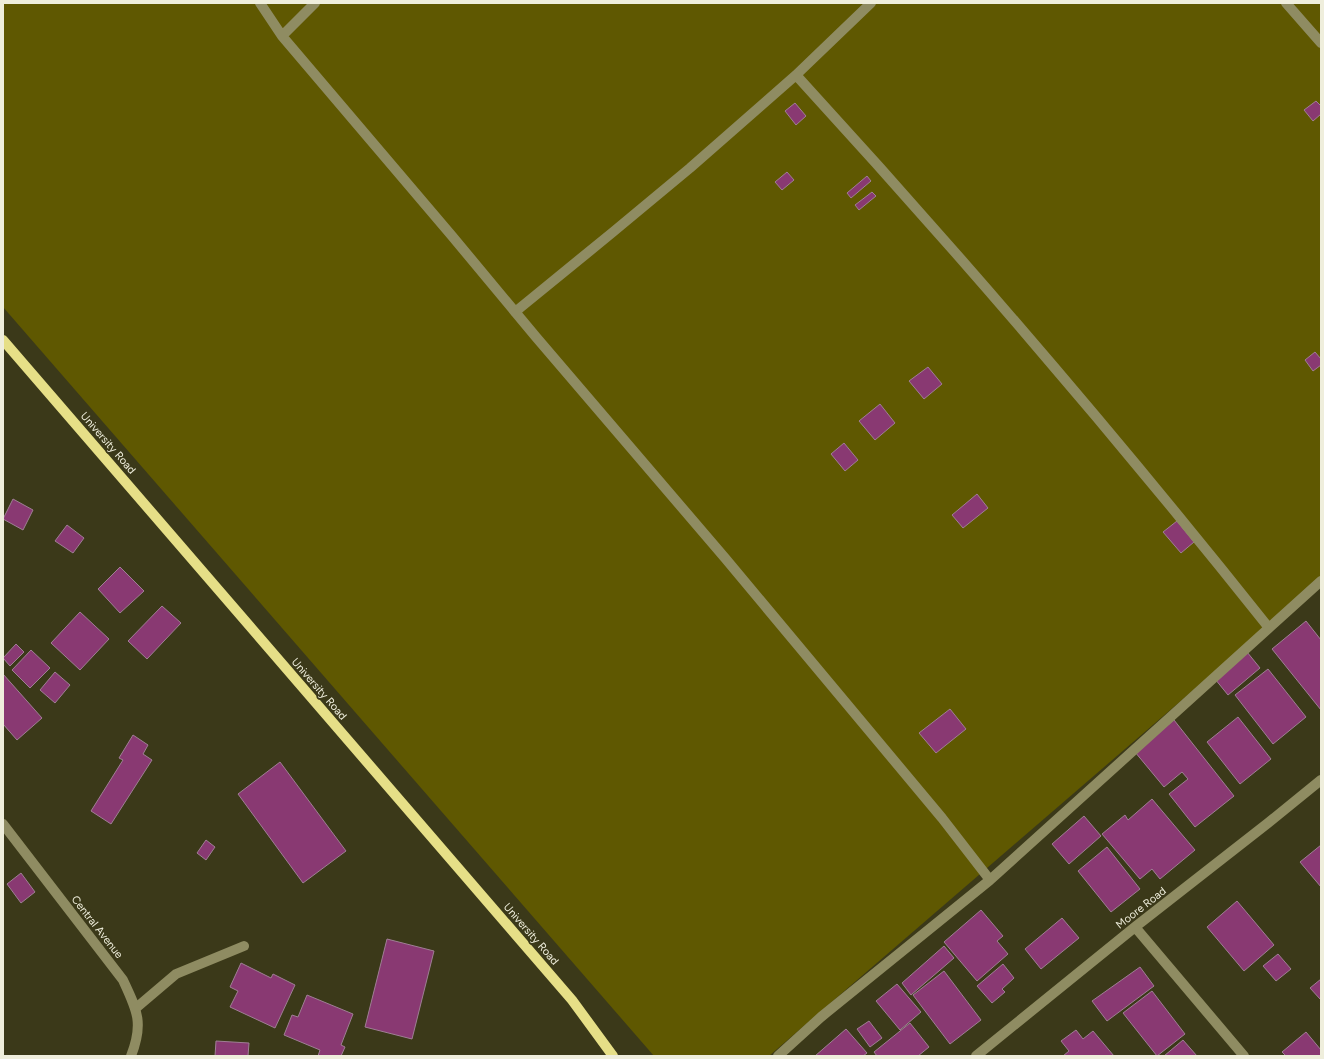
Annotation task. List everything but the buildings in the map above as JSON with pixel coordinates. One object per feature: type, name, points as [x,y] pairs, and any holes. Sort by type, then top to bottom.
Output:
[{"type":"main road","name":"University Road","points":[[3,340],[572,1000],[613,1056]]},
{"type":"street","points":[[260,3],[282,36],[725,558],[942,818],[990,880]]},
{"type":"street","points":[[282,36],[315,3]]},
{"type":"street","points":[[515,312],[625,222],[796,75],[871,3]]},
{"type":"street","points":[[1286,3],[1321,43]]},
{"type":"street","points":[[796,75],[961,258],[1071,386],[1210,553],[1269,628]]},
{"type":"street","points":[[778,1056],[821,1017],[990,880],[1321,581]]},
{"type":"street","name":"Moore Road","points":[[976,1056],[1135,927],[1321,780]]},
{"type":"street","name":"Central Avenue","points":[[3,824],[123,980],[136,1008],[138,1028],[131,1056]]},
{"type":"street","points":[[1135,927],[1244,1056]]},
{"type":"street","points":[[136,1008],[176,974],[244,946]]},
{"type":"shaded area","points":[[3,3],[1321,3],[1321,580],[769,1056],[654,1056],[3,307]]}]
